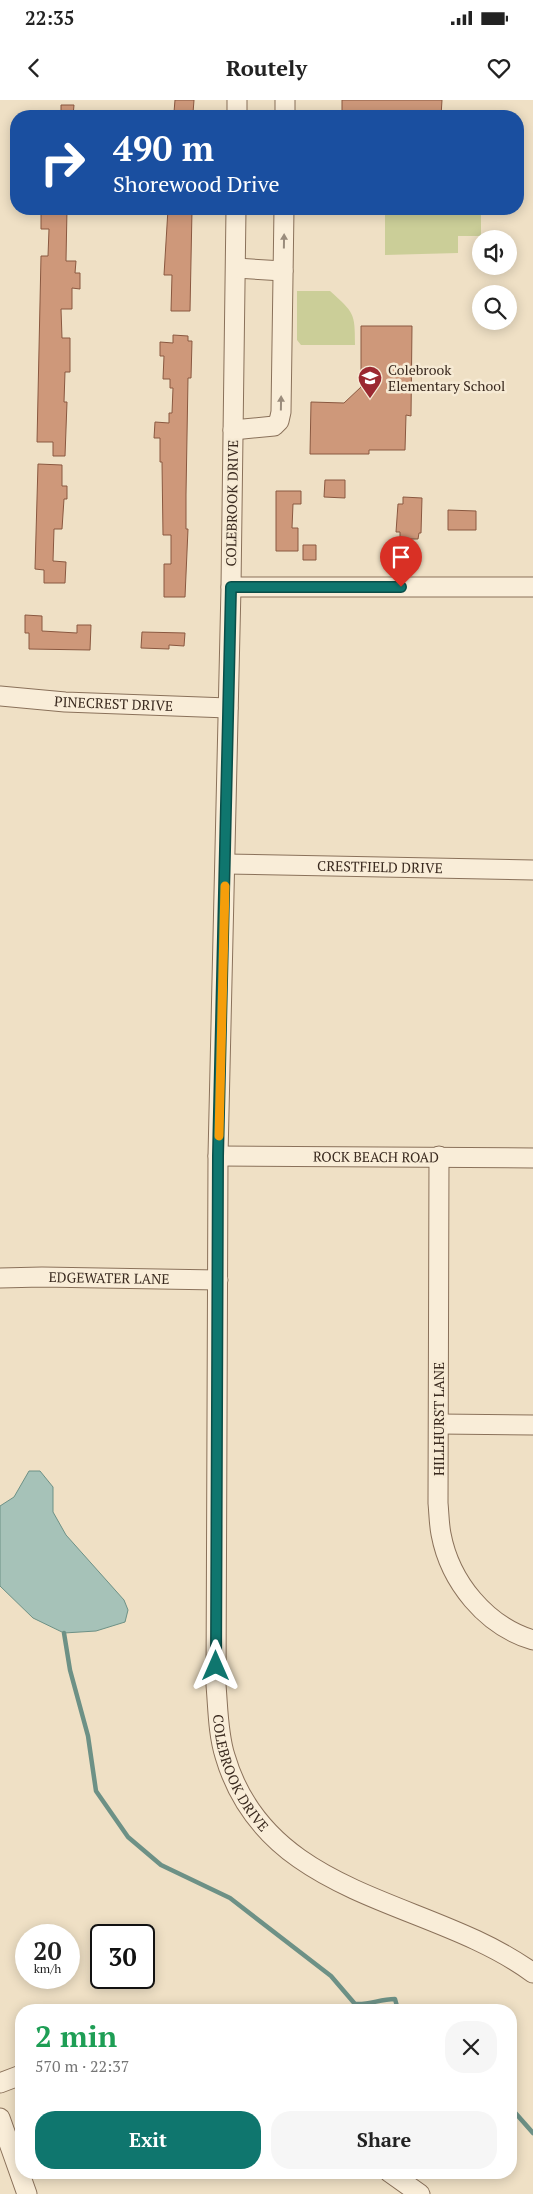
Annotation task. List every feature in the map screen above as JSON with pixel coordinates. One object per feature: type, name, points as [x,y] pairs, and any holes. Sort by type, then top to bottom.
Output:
[{"type":"street","name":"COLEBROOK DRIVE","points":[[236,215],[226,864],[218,1156],[216,1685],[223,1746],[232,1776],[245,1801],[287,1851],[310,1867],[400,1910],[489,1946],[533,1973]]},
{"type":"street","points":[[233,430],[268,428],[274,426],[279,421],[281,412],[284,215]]},
{"type":"street","points":[[236,268],[283,271]]},
{"type":"street","points":[[231,587],[533,586]]},
{"type":"street","name":"PINECREST DRIVE","points":[[0,696],[65,702],[228,708]]},
{"type":"street","name":"CRESTFIELD DRIVE","points":[[226,864],[533,870]]},
{"type":"street","name":"ROCK BEACH ROAD","points":[[218,1156],[533,1158]]},
{"type":"street","name":"HILLHURST LANE","points":[[439,1156],[438,1503],[441,1534],[449,1562],[464,1589],[479,1608],[501,1626],[520,1637],[533,1640]]},
{"type":"street","name":"EDGEWATER LANE","points":[[0,1278],[42,1276],[218,1280]]},
{"type":"street","points":[[439,1424],[533,1425]]},
{"type":"street","points":[[0,2083],[15,2077]]},
{"type":"street","points":[[0,2118],[15,2160]]},
{"type":"street","points":[[22,2179],[27,2194]]},
{"type":"street","points":[[399,2179],[420,2194]]},
{"type":"green space","points":[[385,215],[481,215],[481,230],[472,230],[472,236],[458,236],[458,253],[385,255]]},
{"type":"green space","points":[[297,291],[330,291],[338,298],[352,314],[355,345],[301,345],[297,340]]},
{"type":"water","points":[[29,1471],[40,1471],[53,1487],[53,1512],[66,1535],[124,1600],[128,1610],[125,1622],[96,1631],[64,1633],[33,1618],[0,1586],[0,1506],[14,1497]]},
{"type":"building","points":[[175,100],[194,100],[193,110],[174,110]]},
{"type":"building","points":[[342,100],[442,100],[441,110],[342,110]]},
{"type":"building","points":[[61,105],[74,105],[74,110],[61,110]]},
{"type":"building","points":[[41,215],[67,215],[66,261],[76,261],[75,273],[80,273],[80,289],[72,288],[72,309],[61,309],[62,338],[70,338],[70,372],[65,372],[64,402],[67,402],[65,456],[53,456],[53,442],[37,442],[41,256],[48,256],[49,229],[41,229]]},
{"type":"building","points":[[168,215],[192,215],[190,311],[171,311],[172,275],[164,275]]},
{"type":"building","points":[[361,326],[412,326],[411,416],[406,415],[405,450],[369,450],[369,454],[310,454],[311,402],[344,403],[361,387]]},
{"type":"building","points":[[173,335],[188,336],[188,341],[192,341],[191,378],[188,378],[186,529],[188,529],[185,597],[164,597],[164,564],[171,564],[171,535],[163,535],[160,438],[154,438],[155,422],[169,423],[169,413],[172,413],[173,388],[170,388],[170,379],[163,379],[164,356],[160,356],[160,342],[173,343]]},
{"type":"building","points":[[38,464],[62,465],[62,486],[67,486],[67,499],[64,499],[62,529],[54,529],[53,561],[66,562],[65,583],[44,583],[44,570],[35,569]]},
{"type":"building","points":[[325,480],[345,480],[345,498],[324,497]]},
{"type":"building","points":[[276,491],[301,491],[301,504],[293,504],[292,528],[298,528],[298,551],[276,551]]},
{"type":"building","points":[[403,497],[422,498],[421,533],[419,533],[418,539],[400,539],[400,532],[396,532],[398,504],[403,504]]},
{"type":"building","points":[[448,510],[476,511],[476,530],[448,530]]},
{"type":"building","points":[[303,545],[316,545],[316,560],[303,560]]},
{"type":"building","points":[[25,615],[42,616],[42,631],[77,633],[77,625],[91,625],[90,650],[29,649],[29,633],[25,633]]},
{"type":"building","points":[[142,632],[185,633],[184,646],[169,645],[169,649],[141,648]]},
{"type":"waterway","points":[[64,1633],[70,1670],[88,1736],[96,1791],[128,1837],[161,1865],[230,1898],[331,1976],[355,2004]]},
{"type":"waterway","points":[[366,2004],[395,1999],[396,2004]]},
{"type":"waterway","points":[[355,2004],[366,2004]]},
{"type":"waterway","points":[[517,2115],[533,2133]]},
{"type":"slow traffic","points":[[219,1136],[225,886]]},
{"type":"place","name":"Colebrook Elementary School","points":[[370,399]]},
{"type":"route","points":[[216,1666],[218,1156],[231,587],[401,587]]}]
